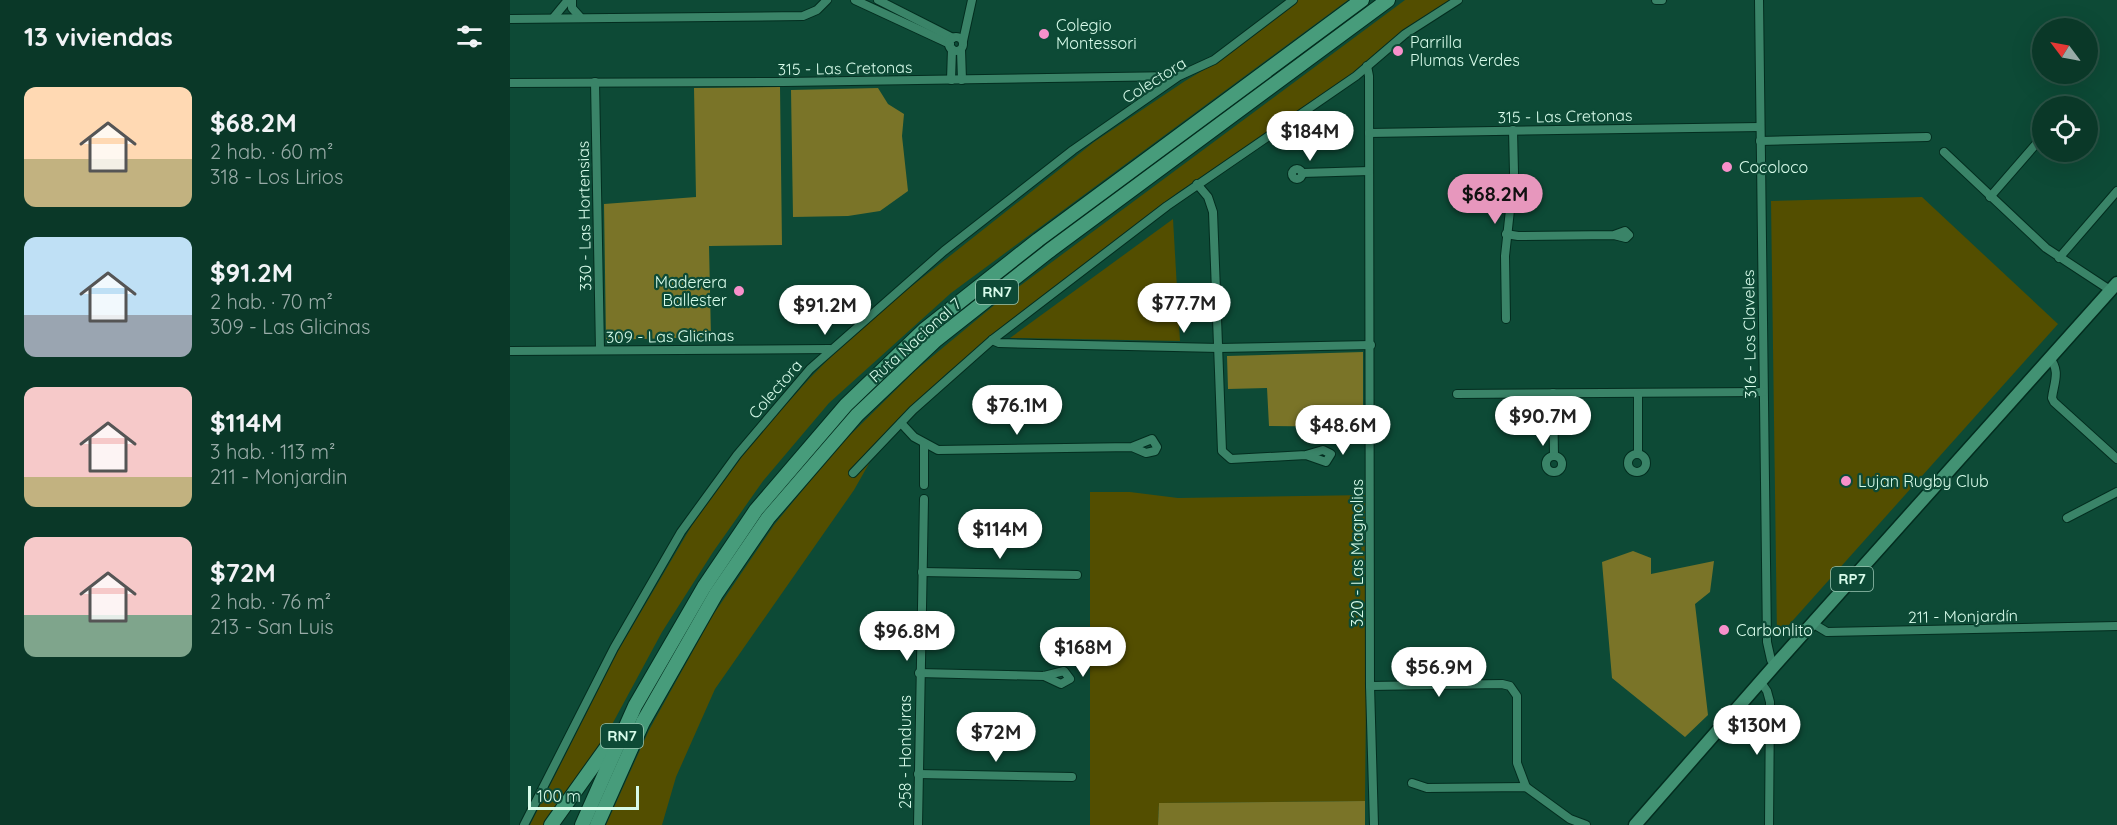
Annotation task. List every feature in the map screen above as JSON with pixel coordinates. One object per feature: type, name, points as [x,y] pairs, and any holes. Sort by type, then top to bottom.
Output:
[{"type":"highway","name":"Ruta Nacional 7","points":[[582,825],[635,706],[704,587],[756,510],[846,405],[933,323],[1038,240],[1362,0]]},
{"type":"highway","name":"Ruta Nacional 7","points":[[597,825],[643,722],[716,594],[768,518],[857,415],[936,340],[1049,251],[1388,0]]},
{"type":"highway","points":[[551,825],[589,775],[635,706]]},
{"type":"main road","name":"RP7","points":[[1635,825],[1760,681],[2114,286]]},
{"type":"street","points":[[570,0],[572,8],[580,17]]},
{"type":"street","points":[[554,18],[570,0]]},
{"type":"street","points":[[510,19],[803,16],[817,10],[827,0]]},
{"type":"street","points":[[855,0],[954,45],[963,41],[972,0]]},
{"type":"street","points":[[878,0],[954,45],[962,80]]},
{"type":"street","name":"Colectora","points":[[524,825],[614,648],[681,532],[786,394],[830,349],[971,228],[1073,150],[1179,76],[1214,60],[1293,0]]},
{"type":"street","points":[[853,474],[901,423],[992,340],[1197,184],[1367,66],[1405,34],[1458,0]]},
{"type":"street","points":[[1656,0],[1662,0]]},
{"type":"street","name":"316 - Los Claveles","points":[[1759,0],[1767,649],[1775,665]]},
{"type":"street","points":[[951,80],[954,45]]},
{"type":"street","name":"320 - Las Magnolias","points":[[1367,66],[1374,825]]},
{"type":"street","name":"315 - Las Cretonas","points":[[510,83],[1179,76]]},
{"type":"street","name":"330 - Las Hortensias","points":[[595,82],[600,350]]},
{"type":"street","name":"315 - Las Cretonas","points":[[1369,133],[1760,127]]},
{"type":"street","points":[[1506,319],[1506,234],[1514,173],[1513,130]]},
{"type":"street","points":[[1760,141],[1927,137]]},
{"type":"street","points":[[1990,197],[2032,149]]},
{"type":"street","points":[[1944,152],[1990,197],[2059,258],[2114,286]]},
{"type":"street","points":[[1302,173],[1369,171]]},
{"type":"street","points":[[1197,184],[1208,197],[1213,212],[1222,440],[1225,456],[1231,459],[1306,455]]},
{"type":"street","points":[[2059,258],[2117,191]]},
{"type":"street","points":[[1506,234],[1518,236],[1614,235]]},
{"type":"street","points":[[992,340],[999,343],[1219,348],[1371,345]]},
{"type":"street","name":"309 - Las Glicinas","points":[[510,351],[830,349]]},
{"type":"street","points":[[2049,357],[2056,365],[2057,372],[2052,398],[2054,402],[2117,459]]},
{"type":"street","points":[[1457,394],[1763,392]]},
{"type":"street","points":[[1553,393],[1554,456]]},
{"type":"street","points":[[1638,394],[1638,454]]},
{"type":"street","points":[[901,423],[924,444],[948,451],[1132,447]]},
{"type":"street","points":[[924,444],[924,485]]},
{"type":"street","points":[[2067,518],[2117,492]]},
{"type":"street","name":"258 - Honduras","points":[[918,825],[919,673],[924,500]]},
{"type":"street","points":[[922,572],[1077,574]]},
{"type":"street","name":"211 - Monjardín","points":[[1812,624],[1827,632],[2117,626]]},
{"type":"street","points":[[919,673],[1044,676]]},
{"type":"street","points":[[1760,681],[1770,702],[1770,825]]},
{"type":"street","points":[[1371,686],[1503,684],[1510,686],[1517,696],[1517,763],[1526,788],[1570,819],[1586,825]]},
{"type":"street","points":[[918,774],[1072,777]]},
{"type":"street","points":[[1412,783],[1427,788],[1526,788]]},
{"type":"shaded area","points":[[1295,0],[1348,0],[951,293],[829,403],[763,481],[713,552],[662,632],[602,743],[545,825],[530,825],[618,651],[692,525],[753,441],[809,379],[860,327],[1094,142],[1185,81],[1224,58]]},
{"type":"shaded area","points":[[1405,0],[1451,0],[1378,52],[1350,77],[1177,193],[947,373],[901,419],[875,453],[854,490],[715,689],[676,777],[662,825],[606,825],[649,730],[713,615],[774,525],[839,446],[916,370],[998,302]]},
{"type":"shaded area","points":[[780,87],[782,245],[709,246],[711,337],[606,340],[604,204],[696,197],[694,88]]},
{"type":"shaded area","points":[[878,88],[888,104],[904,114],[902,136],[908,191],[880,211],[848,216],[793,217],[791,90]]},
{"type":"shaded area","name":"Lujan Rugby Club","points":[[1922,197],[2058,324],[1777,638],[1771,201]]},
{"type":"shaded area","points":[[1173,219],[1180,341],[1010,338]]},
{"type":"shaded area","points":[[1363,352],[1363,427],[1269,426],[1267,388],[1228,389],[1227,356]]},
{"type":"shaded area","points":[[1090,492],[1130,492],[1178,498],[1368,495],[1365,801],[1159,803],[1158,825],[1090,825]]},
{"type":"shaded area","points":[[1633,551],[1651,558],[1651,574],[1714,561],[1710,592],[1695,604],[1708,715],[1685,737],[1612,678],[1602,562]]},
{"type":"shaded area","points":[[1365,801],[1365,825],[1158,825],[1159,803]]},
{"type":"place","name":"Colegio Montessori","points":[[1044,34]]},
{"type":"place","name":"Parrilla Plumas Verdes","points":[[1398,51]]},
{"type":"place","name":"Cocoloco","points":[[1727,167]]},
{"type":"place","name":"Maderera Ballester","points":[[739,291]]},
{"type":"place","name":"Lujan Rugby Club","points":[[1846,481]]},
{"type":"place","name":"Carbonlito","points":[[1724,630]]}]
